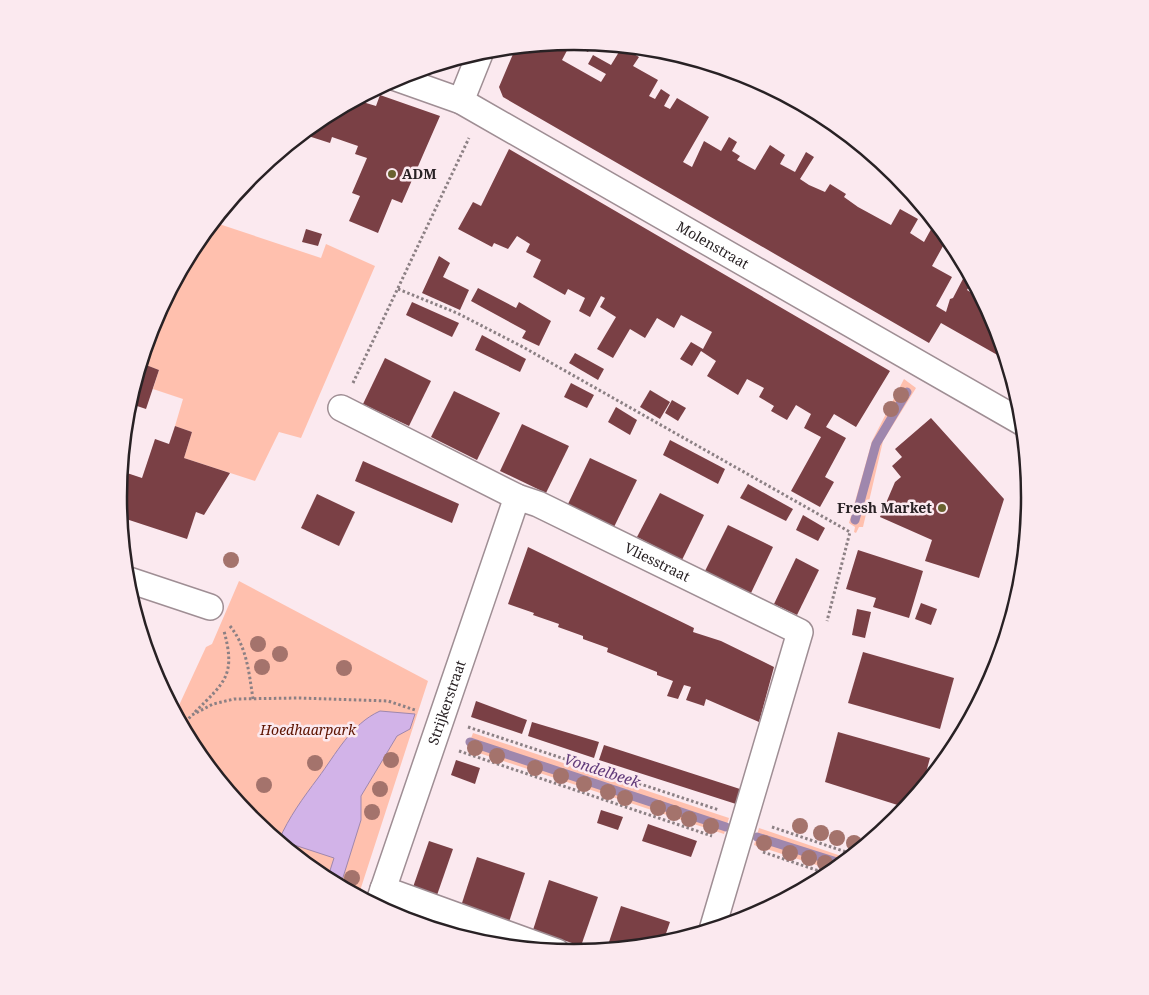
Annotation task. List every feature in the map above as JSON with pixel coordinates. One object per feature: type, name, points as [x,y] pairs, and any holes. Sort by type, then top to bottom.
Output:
[{"type":"street","points":[[471,106],[479,61]]},
{"type":"street","name":"Molenstraat","points":[[408,82],[471,106],[1014,417]]},
{"type":"street","name":"Vliesstraat","points":[[341,408],[517,497],[538,504],[800,632]]},
{"type":"street","name":"Strijkerstraat","points":[[380,898],[517,497]]},
{"type":"street","points":[[136,582],[210,607]]},
{"type":"street","points":[[714,922],[800,632]]},
{"type":"street","points":[[380,898],[523,942]]},
{"type":"path","points":[[341,408],[398,289],[471,106]]},
{"type":"path","points":[[398,289],[450,310],[523,347],[850,532],[825,628],[800,632]]},
{"type":"path","points":[[210,607],[231,628],[241,645],[248,664],[253,699]]},
{"type":"path","points":[[187,721],[225,681],[229,667],[228,648],[224,631],[210,607]]},
{"type":"path","points":[[192,715],[212,704],[234,700],[388,701],[848,853]]},
{"type":"path","points":[[433,742],[820,872]]},
{"type":"green space","points":[[220,224],[321,258],[326,244],[375,266],[301,438],[279,432],[255,481],[184,458],[192,432],[175,426],[183,399],[153,389],[159,370],[147,365],[161,326],[187,274]]},
{"type":"green space","points":[[904,379],[916,388],[883,441],[863,527],[859,527],[856,533],[854,532],[855,527],[849,523],[872,441]]},
{"type":"green space","name":"Hoedhaarpark","points":[[239,581],[428,681],[360,890],[326,870],[279,834],[238,793],[202,746],[179,706],[206,647],[212,644]]},
{"type":"green space","points":[[473,733],[729,818],[724,834],[467,749]]},
{"type":"green space","points":[[759,828],[842,856],[826,868],[754,845]]},
{"type":"shaded area","points":[[380,711],[415,714],[410,729],[397,736],[361,796],[361,820],[342,880],[330,872],[334,858],[291,844],[281,836],[297,808],[345,740],[370,717]]},
{"type":"building","points":[[567,50],[562,60],[601,82],[606,74],[588,64],[593,55],[611,65],[619,53],[634,54],[639,57],[633,66],[658,80],[649,96],[655,99],[661,89],[670,95],[664,106],[670,109],[677,98],[709,117],[683,162],[692,167],[704,141],[721,151],[729,137],[737,142],[732,151],[740,156],[737,160],[755,170],[770,145],[785,155],[780,164],[795,172],[806,152],[814,157],[800,179],[809,185],[825,192],[830,184],[846,194],[844,197],[858,207],[891,225],[900,209],[918,219],[910,233],[924,242],[932,228],[944,245],[932,266],[952,277],[936,306],[946,312],[950,299],[953,298],[964,277],[969,287],[967,290],[973,294],[988,326],[999,356],[941,323],[929,343],[503,97],[499,87],[513,55]]},
{"type":"building","name":"ADM","points":[[380,95],[440,116],[402,203],[392,199],[378,233],[349,221],[360,196],[352,193],[367,158],[355,154],[358,146],[332,137],[330,143],[310,136],[365,103],[376,106]]},
{"type":"building","points":[[509,149],[890,371],[856,427],[834,414],[826,427],[846,438],[825,477],[834,482],[820,507],[791,491],[821,437],[804,428],[811,414],[796,405],[787,420],[771,411],[774,406],[759,397],[764,388],[747,379],[738,395],[707,376],[716,361],[701,351],[692,366],[680,359],[691,342],[703,349],[712,332],[681,315],[674,328],[657,318],[645,338],[630,329],[613,358],[597,349],[616,317],[600,307],[605,298],[601,296],[590,317],[579,311],[585,298],[568,289],[565,295],[533,277],[541,260],[526,252],[530,244],[517,236],[508,249],[494,243],[492,247],[458,229],[473,202],[481,206]]},
{"type":"building","points":[[306,229],[322,234],[318,246],[302,242]]},
{"type":"building","points":[[439,256],[450,263],[443,277],[469,290],[460,310],[422,293]]},
{"type":"building","points":[[478,288],[516,308],[519,302],[551,321],[539,346],[522,338],[526,331],[471,301]]},
{"type":"building","points":[[412,302],[459,323],[452,337],[406,315]]},
{"type":"building","points":[[482,335],[526,359],[520,372],[475,350]]},
{"type":"building","points":[[575,353],[604,369],[598,380],[569,363]]},
{"type":"building","points":[[385,358],[431,381],[409,426],[363,404]]},
{"type":"building","points":[[147,365],[159,370],[146,409],[137,406]]},
{"type":"building","points":[[571,383],[594,395],[587,408],[564,397]]},
{"type":"building","points":[[650,390],[670,402],[660,419],[640,407]]},
{"type":"building","points":[[454,391],[500,413],[477,460],[431,437]]},
{"type":"building","points":[[672,400],[686,408],[678,421],[665,413]]},
{"type":"building","points":[[616,407],[637,420],[630,435],[608,422]]},
{"type":"building","name":"Fresh Market","points":[[931,418],[1004,499],[979,578],[925,561],[932,540],[880,517],[895,482],[901,477],[892,466],[902,457],[895,449]]},
{"type":"building","points":[[522,424],[569,446],[546,493],[500,471]]},
{"type":"building","points":[[175,426],[192,432],[184,458],[230,473],[204,515],[196,512],[187,539],[128,520],[128,473],[142,478],[155,439],[169,444]]},
{"type":"building","points":[[670,440],[725,469],[718,484],[663,455]]},
{"type":"building","points":[[590,458],[637,480],[614,527],[568,504]]},
{"type":"building","points":[[363,461],[459,504],[452,523],[355,481]]},
{"type":"building","points":[[748,484],[793,509],[786,521],[740,498]]},
{"type":"building","points":[[660,493],[704,515],[682,560],[637,537]]},
{"type":"building","points":[[317,494],[355,512],[339,546],[301,528]]},
{"type":"building","points":[[803,515],[825,528],[818,541],[796,530]]},
{"type":"building","points":[[728,525],[773,547],[751,593],[705,571]]},
{"type":"building","points":[[528,547],[694,628],[693,632],[721,641],[774,667],[759,722],[706,699],[704,706],[686,700],[691,687],[684,685],[678,699],[667,696],[673,681],[657,675],[657,672],[607,652],[608,648],[558,627],[559,624],[508,604]]},
{"type":"building","points":[[858,550],[923,571],[909,618],[873,607],[876,598],[846,589]]},
{"type":"building","points":[[796,558],[819,570],[797,615],[774,604]]},
{"type":"building","points":[[921,603],[937,609],[931,625],[915,619]]},
{"type":"building","points":[[857,609],[871,612],[865,638],[852,635]]},
{"type":"building","points":[[863,652],[954,678],[940,729],[848,703]]},
{"type":"building","points":[[476,701],[527,720],[522,734],[471,717]]},
{"type":"building","points":[[532,722],[599,742],[594,758],[528,736]]},
{"type":"building","points":[[838,732],[930,758],[925,776],[899,805],[825,782]]},
{"type":"building","points":[[604,745],[740,789],[736,804],[599,760]]},
{"type":"building","points":[[456,760],[480,768],[475,784],[451,775]]},
{"type":"building","points":[[601,810],[623,817],[618,830],[597,823]]},
{"type":"building","points":[[648,824],[697,841],[691,857],[642,841]]},
{"type":"building","points":[[429,841],[453,849],[436,898],[412,890]]},
{"type":"building","points":[[477,857],[525,873],[509,922],[461,906]]},
{"type":"building","points":[[549,880],[598,897],[581,945],[533,930]]},
{"type":"building","points":[[621,906],[670,922],[665,935],[608,944]]},
{"type":"waterway","points":[[855,520],[876,444],[907,392]]},
{"type":"waterway","name":"Vondelbeek","points":[[470,742],[726,827]]},
{"type":"waterway","name":"Vondelbeek","points":[[757,837],[835,861]]},
{"type":"place","name":"ADM","points":[[392,174]]},
{"type":"place","name":"Fresh Market","points":[[942,508]]}]
